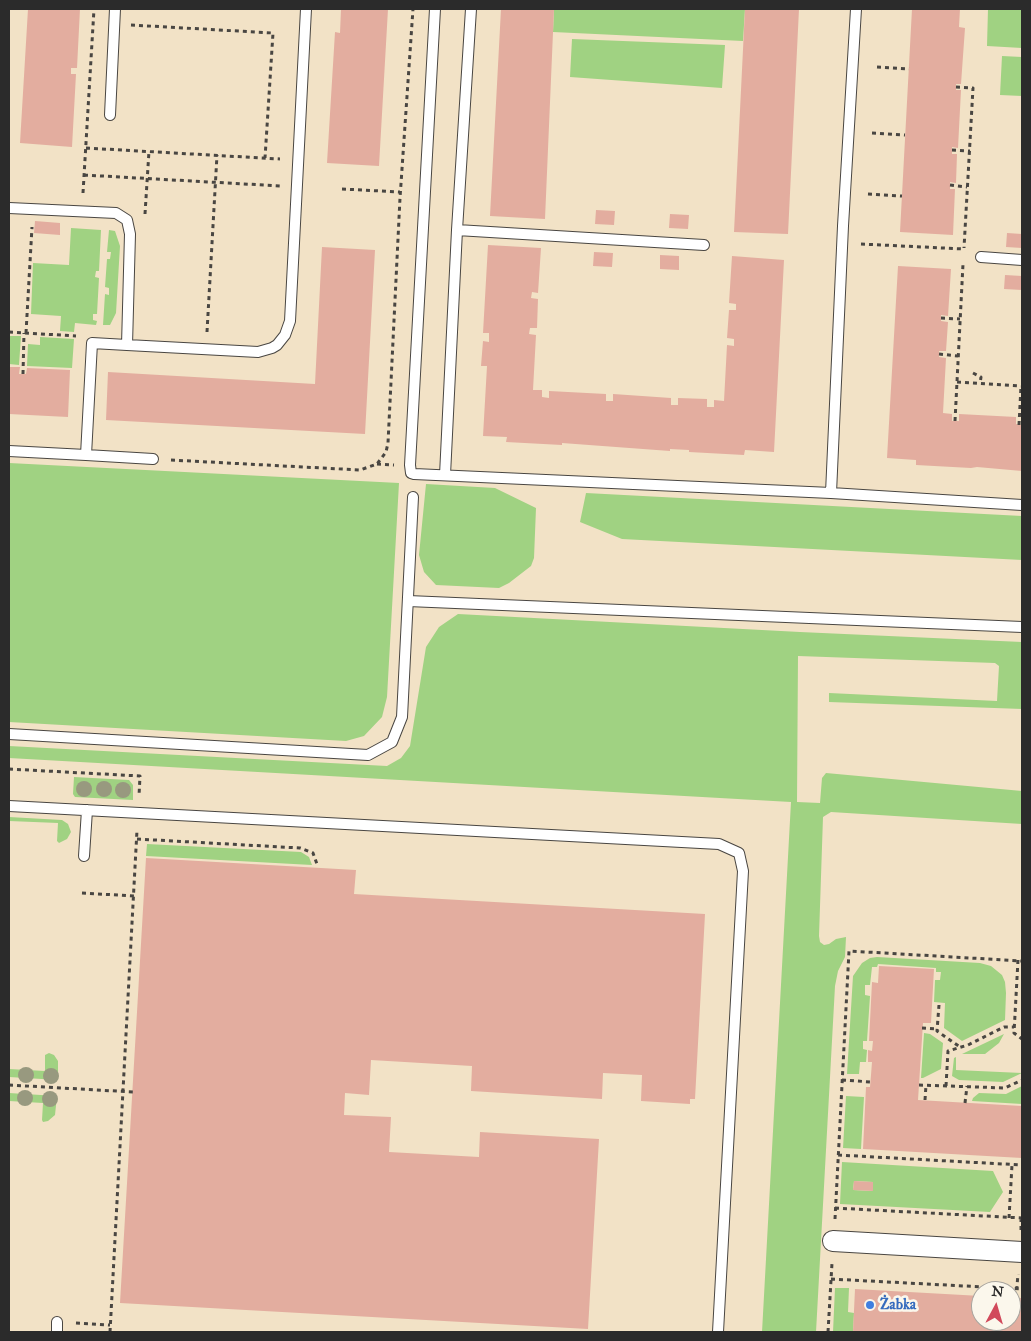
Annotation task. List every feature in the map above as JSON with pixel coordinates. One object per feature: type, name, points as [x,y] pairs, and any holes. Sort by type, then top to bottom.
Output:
[{"type":"street","points":[[833,1241],[1022,1252]]},
{"type":"lane","points":[[110,114],[116,9]]},
{"type":"lane","points":[[86,455],[92,343],[258,352],[272,348],[285,335],[290,321],[306,9]]},
{"type":"lane","points":[[435,9],[409,470],[414,474],[831,493],[1022,505]]},
{"type":"lane","points":[[445,475],[457,230],[471,9]]},
{"type":"lane","points":[[831,493],[843,226],[856,9]]},
{"type":"lane","points":[[9,208],[116,213],[127,220],[130,234],[126,345]]},
{"type":"lane","points":[[457,230],[704,245]]},
{"type":"lane","points":[[981,257],[1022,260]]},
{"type":"lane","points":[[9,451],[153,459]]},
{"type":"lane","points":[[9,734],[368,755],[392,742],[402,717],[414,497]]},
{"type":"lane","points":[[408,601],[1022,627]]},
{"type":"lane","points":[[9,806],[719,844],[739,853],[743,872],[718,1332]]},
{"type":"lane","points":[[84,856],[87,810]]},
{"type":"path","points":[[82,212],[94,9]]},
{"type":"path","points":[[153,459],[360,470],[377,464],[382,459],[388,443],[400,192],[413,9]]},
{"type":"path","points":[[93,23],[273,34],[265,158]]},
{"type":"path","points":[[877,67],[909,69]]},
{"type":"path","points":[[955,421],[973,88],[956,86]]},
{"type":"path","points":[[872,133],[905,135]]},
{"type":"path","points":[[86,148],[285,159]]},
{"type":"path","points":[[952,150],[970,152]]},
{"type":"path","points":[[145,218],[149,151]]},
{"type":"path","points":[[206,335],[217,155]]},
{"type":"path","points":[[84,175],[283,186]]},
{"type":"path","points":[[950,186],[968,187]]},
{"type":"path","points":[[342,189],[400,192]]},
{"type":"path","points":[[868,194],[902,196]]},
{"type":"path","points":[[22,374],[32,221]]},
{"type":"path","points":[[861,244],[964,249]]},
{"type":"path","points":[[963,273],[970,274]]},
{"type":"path","points":[[941,318],[960,320]]},
{"type":"path","points":[[9,332],[79,336]]},
{"type":"path","points":[[939,354],[958,356]]},
{"type":"path","points":[[973,373],[981,377],[980,384]]},
{"type":"path","points":[[957,382],[1022,386],[1019,425]]},
{"type":"path","points":[[9,769],[140,776],[110,1332]]},
{"type":"path","points":[[137,839],[300,848],[313,853],[317,864]]},
{"type":"path","points":[[82,893],[134,896]]},
{"type":"path","points":[[828,1332],[849,951],[1020,960],[1014,1033],[1022,1039]]},
{"type":"path","points":[[939,1005],[937,1031],[960,1047]]},
{"type":"path","points":[[946,1086],[948,1051],[1004,1027],[1014,1027]]},
{"type":"path","points":[[922,1028],[937,1029]]},
{"type":"path","points":[[842,1080],[871,1082]]},
{"type":"path","points":[[919,1085],[1005,1088],[1022,1080]]},
{"type":"path","points":[[9,1085],[133,1092]]},
{"type":"path","points":[[926,1085],[926,1100]]},
{"type":"path","points":[[966,1103],[967,1086]]},
{"type":"path","points":[[838,1155],[1022,1166]]},
{"type":"path","points":[[1009,1218],[1012,1165]]},
{"type":"path","points":[[835,1208],[1022,1218]]},
{"type":"path","points":[[831,1279],[1022,1290]]},
{"type":"path","points":[[57,1327],[110,1325]]},
{"type":"green space","points":[[554,9],[745,9],[743,41],[553,32]]},
{"type":"green space","points":[[988,9],[1022,9],[1022,48],[987,46]]},
{"type":"green space","points":[[572,39],[725,45],[722,88],[570,77]]},
{"type":"green space","points":[[1002,56],[1022,57],[1022,96],[1000,95]]},
{"type":"green space","points":[[71,228],[101,230],[99,271],[96,271],[95,277],[99,278],[97,314],[93,314],[93,320],[97,321],[96,325],[75,323],[74,332],[60,331],[61,316],[31,314],[33,263],[69,265]]},
{"type":"green space","points":[[109,230],[115,231],[120,246],[116,313],[110,325],[103,325],[105,294],[109,295],[109,288],[105,287],[107,259],[110,259],[111,252],[107,252]]},
{"type":"green space","points":[[9,336],[21,336],[19,365],[9,364]]},
{"type":"green space","points":[[40,337],[74,339],[72,368],[27,366],[28,344],[40,345]]},
{"type":"green space","points":[[9,463],[399,483],[387,697],[382,717],[364,736],[346,741],[9,722]]},
{"type":"green space","points":[[426,484],[495,488],[536,508],[534,558],[531,566],[509,583],[499,588],[436,585],[424,572],[419,555]]},
{"type":"green space","points":[[586,493],[1022,516],[1022,560],[622,539],[580,522]]},
{"type":"green space","points":[[458,614],[1022,642],[1022,709],[829,702],[829,693],[997,701],[999,666],[995,663],[798,656],[797,802],[820,803],[822,778],[826,773],[1022,791],[1022,824],[831,812],[823,817],[820,942],[824,945],[836,939],[846,937],[845,957],[838,971],[835,986],[816,1332],[762,1332],[791,802],[9,758],[9,746],[387,766],[401,758],[410,746],[426,647],[439,627]]},
{"type":"green space","points":[[74,777],[129,780],[133,785],[133,800],[75,797],[73,794]]},
{"type":"green space","points":[[9,817],[62,820],[68,824],[71,832],[67,839],[59,843],[57,841],[58,823],[9,821]]},
{"type":"green space","points":[[147,844],[301,852],[309,857],[312,865],[146,856]]},
{"type":"green space","points":[[870,958],[980,963],[991,966],[1002,975],[1005,982],[1005,1020],[962,1041],[944,1028],[945,1003],[934,1002],[935,980],[940,980],[941,972],[936,972],[936,968],[878,964],[877,967],[872,967],[870,985],[865,985],[865,995],[870,996],[867,1041],[863,1041],[863,1049],[867,1050],[866,1062],[860,1062],[859,1074],[847,1074],[853,976],[862,963]]},
{"type":"green space","points":[[924,1033],[930,1034],[943,1043],[941,1069],[921,1078]]},
{"type":"green space","points":[[1004,1034],[999,1043],[985,1054],[962,1054]]},
{"type":"green space","points":[[49,1053],[54,1055],[58,1061],[58,1080],[9,1077],[9,1069],[45,1071],[45,1055]]},
{"type":"green space","points":[[956,1057],[956,1070],[1022,1073],[1003,1082],[959,1080],[952,1076],[954,1058]]},
{"type":"green space","points":[[1022,1086],[1022,1104],[972,1101],[979,1093],[1006,1094]]},
{"type":"green space","points":[[9,1093],[57,1096],[55,1115],[48,1121],[43,1122],[43,1103],[9,1101]]},
{"type":"green space","points":[[846,1096],[864,1097],[861,1149],[843,1148]]},
{"type":"green space","points":[[842,1162],[993,1171],[1003,1192],[990,1212],[840,1204]],"holes":[[[854,1181],[873,1182],[872,1191],[853,1190]]]},
{"type":"green space","points":[[835,1288],[849,1288],[848,1312],[854,1313],[853,1332],[833,1332]]},
{"type":"building","points":[[28,9],[80,9],[77,68],[71,68],[71,74],[76,74],[72,147],[20,143]]},
{"type":"building","points":[[341,9],[388,9],[379,166],[327,163],[335,32],[340,33]]},
{"type":"building","points":[[501,9],[554,9],[545,219],[490,216]]},
{"type":"building","points":[[745,9],[799,9],[788,234],[734,232]]},
{"type":"building","points":[[912,9],[960,9],[959,27],[965,28],[961,84],[956,84],[956,90],[961,90],[958,148],[952,147],[952,154],[957,154],[956,183],[950,182],[950,189],[955,189],[953,235],[900,232]]},
{"type":"building","points":[[596,210],[615,211],[614,225],[595,224]]},
{"type":"building","points":[[670,214],[689,215],[688,229],[669,228]]},
{"type":"building","points":[[35,221],[60,223],[60,235],[34,233]]},
{"type":"building","points":[[1007,233],[1022,234],[1022,248],[1006,247]]},
{"type":"building","points":[[488,245],[541,248],[538,293],[532,292],[531,298],[538,299],[537,328],[530,328],[529,334],[536,335],[533,390],[542,390],[542,397],[549,398],[549,391],[606,394],[606,401],[613,401],[613,394],[671,398],[671,405],[678,405],[678,398],[707,399],[707,407],[714,407],[714,400],[724,401],[727,345],[734,346],[734,339],[727,338],[729,310],[736,310],[736,304],[729,303],[732,256],[784,260],[774,452],[745,450],[744,455],[562,443],[562,445],[506,442],[507,437],[483,436],[487,366],[481,366],[483,341],[489,342],[489,333],[483,333]]},
{"type":"building","points":[[322,247],[375,250],[365,434],[106,420],[108,372],[315,384]]},
{"type":"building","points":[[594,252],[613,253],[612,267],[593,266]]},
{"type":"building","points":[[660,255],[679,256],[679,270],[660,269]]},
{"type":"building","points":[[898,266],[951,269],[948,316],[941,315],[941,321],[948,322],[946,351],[939,351],[939,357],[946,358],[943,413],[952,414],[952,421],[959,421],[959,414],[1016,417],[1016,424],[1022,425],[1022,471],[916,465],[916,460],[887,458]]},
{"type":"building","points":[[1005,275],[1022,276],[1022,290],[1004,289]]},
{"type":"building","points":[[9,367],[20,367],[19,374],[26,374],[27,368],[70,370],[68,417],[9,414]]},
{"type":"building","points":[[146,858],[356,870],[354,894],[705,914],[695,1099],[690,1099],[690,1104],[641,1101],[642,1075],[603,1073],[602,1099],[471,1091],[472,1066],[371,1060],[369,1095],[345,1093],[344,1115],[391,1117],[389,1152],[479,1157],[480,1132],[599,1139],[588,1329],[120,1303]]},
{"type":"building","points":[[879,966],[934,969],[931,1023],[923,1023],[918,1100],[1022,1106],[1022,1158],[863,1149],[866,1087],[870,1087],[872,1062],[868,1062],[868,1050],[872,1051],[873,1041],[869,1041],[872,982],[878,983]]},
{"type":"building","points":[[854,1181],[873,1182],[873,1191],[853,1190]]},
{"type":"building","points":[[855,1289],[971,1295],[971,1331],[1021,1331],[1022,1298],[1022,1332],[853,1332]]},
{"type":"place","name":"Żabka","points":[[870,1305]]}]
